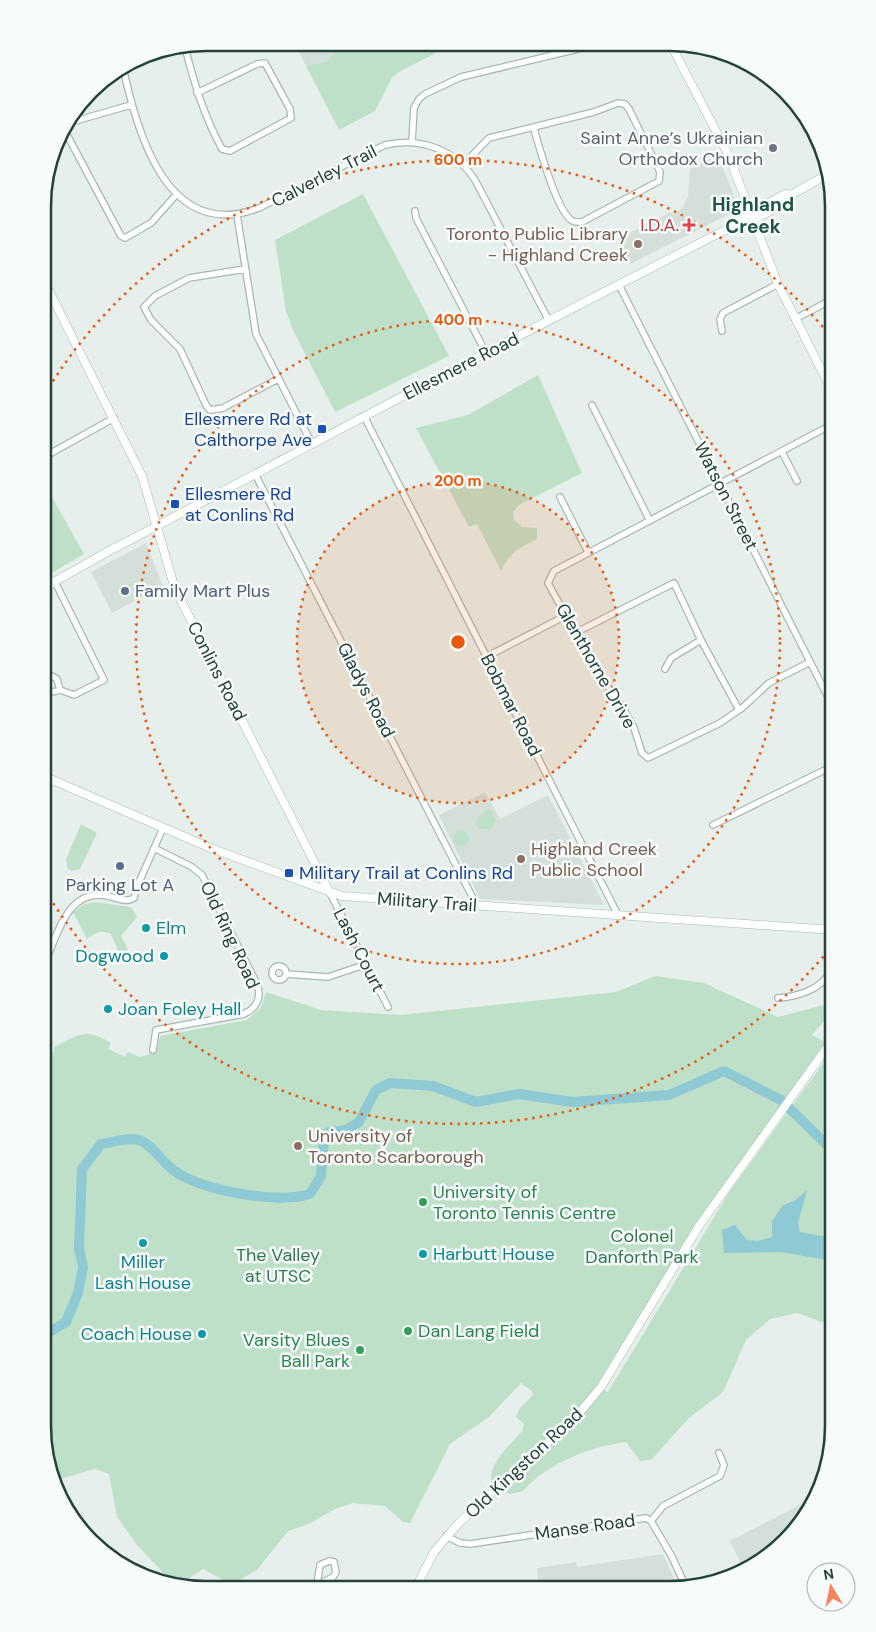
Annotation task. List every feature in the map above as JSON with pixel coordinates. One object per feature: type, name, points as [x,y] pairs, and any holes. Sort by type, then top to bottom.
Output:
[{"type":"street","points":[[412,142],[414,108],[419,99],[425,94],[461,77],[570,51]]},
{"type":"street","points":[[674,51],[728,154],[778,284],[825,375]]},
{"type":"street","points":[[187,53],[197,93],[204,113],[222,149],[226,151],[291,118],[290,109],[265,63],[257,64],[197,93]]},
{"type":"street","name":"Calverley Trail","points":[[124,75],[139,130],[165,180],[176,195],[201,211],[225,216],[237,215],[259,208],[375,148],[394,143],[412,142],[432,146],[463,165],[479,188],[548,321]]},
{"type":"street","points":[[463,165],[489,138],[534,129],[594,112],[618,102],[625,104],[660,172],[659,181],[582,222],[576,223],[570,220],[552,186],[534,129]]},
{"type":"street","points":[[76,121],[131,104]]},
{"type":"street","points":[[68,136],[121,236],[125,238],[151,223],[176,195]]},
{"type":"street","name":"Ellesmere Road","points":[[51,584],[156,524],[198,505],[364,416],[725,230],[731,230],[752,216],[788,200],[790,195],[822,177]]},
{"type":"street","points":[[415,211],[416,218],[486,354]]},
{"type":"street","points":[[237,215],[256,334],[312,444]]},
{"type":"street","points":[[245,269],[189,278],[155,296],[144,307],[151,320],[180,349],[210,410],[223,408],[278,380]]},
{"type":"street","points":[[722,331],[720,319],[723,314],[778,284]]},
{"type":"street","name":"Watson Street","points":[[619,285],[825,691]]},
{"type":"street","name":"Conlins Road","points":[[51,295],[142,476],[175,589],[330,893]]},
{"type":"street","points":[[795,318],[825,303]]},
{"type":"street","points":[[592,405],[650,521]]},
{"type":"street","name":"Bobmar Road","points":[[364,416],[618,914]]},
{"type":"street","points":[[51,453],[114,418]]},
{"type":"street","name":"Glenthorne Drive","points":[[810,662],[768,683],[740,710],[720,723],[648,758],[642,753],[634,728],[623,707],[597,672],[577,632],[548,583],[554,571],[588,552],[825,428]]},
{"type":"street","points":[[782,452],[797,481]]},
{"type":"street","name":"Gladys Road","points":[[256,474],[476,906]]},
{"type":"street","points":[[560,497],[588,552]]},
{"type":"street","points":[[55,582],[104,680],[74,695],[60,690]]},
{"type":"street","points":[[577,632],[674,583],[701,640],[740,710]]},
{"type":"street","points":[[486,656],[567,615]]},
{"type":"street","points":[[665,669],[671,658],[701,640]]},
{"type":"street","points":[[713,825],[825,770]]},
{"type":"street","name":"Military Trail","points":[[51,779],[163,828],[342,896],[824,929]]},
{"type":"street","points":[[51,950],[71,906],[93,894],[127,901],[136,891],[163,828]]},
{"type":"street","name":"Old Ring Road","points":[[153,1050],[156,1030],[243,1014],[254,1007],[259,994],[257,985],[202,875],[192,867],[154,848]]},
{"type":"street","name":"Lash Court","points":[[330,893],[388,1007]]},
{"type":"street","points":[[286,974],[328,977],[367,964]]},
{"type":"street","points":[[778,998],[812,989],[824,979]]},
{"type":"street","name":"Old Kingston Road","points":[[419,1581],[430,1558],[446,1536],[530,1457],[571,1423],[601,1387],[699,1226],[824,1051]]},
{"type":"street","points":[[652,1521],[663,1506],[720,1476],[724,1465],[719,1453]]},
{"type":"street","name":"Manse Road","points":[[446,1536],[470,1544],[646,1518],[652,1521],[683,1580]]},
{"type":"shaded area","points":[[299,52],[334,52],[328,61],[306,66]]},
{"type":"shaded area","points":[[718,155],[739,209],[630,264],[618,239],[669,213],[675,214],[682,208],[688,197],[690,169]]},
{"type":"shaded area","points":[[146,543],[163,586],[112,613],[91,572]]},
{"type":"shaded area","name":"Highland Creek Public School","points":[[485,792],[500,819],[548,795],[604,905],[480,899],[439,815]]},
{"type":"shaded area","points":[[804,1503],[793,1520],[779,1535],[756,1555],[741,1563],[730,1541]]},
{"type":"shaded area","points":[[663,1554],[675,1581],[538,1581],[537,1568],[576,1562],[577,1567]]},
{"type":"green space","points":[[439,51],[399,72],[392,78],[375,111],[339,130],[306,66],[328,61],[334,52]]},
{"type":"green space","points":[[363,194],[449,356],[335,412],[292,328],[286,311],[275,240]]},
{"type":"green space","points":[[538,375],[582,473],[519,505],[513,512],[514,520],[522,527],[537,528],[537,539],[515,552],[501,571],[477,524],[469,527],[416,428],[468,415]]},
{"type":"green space","points":[[51,495],[84,554],[51,573]]},
{"type":"green space","points":[[487,809],[490,810],[496,819],[491,829],[479,829],[476,825],[477,818]]},
{"type":"green space","points":[[81,824],[97,833],[80,869],[71,871],[67,867],[66,859]]},
{"type":"green space","points":[[458,830],[464,830],[469,835],[467,844],[458,846],[453,841],[453,835]]},
{"type":"green space","points":[[94,902],[131,907],[137,917],[121,936],[130,954],[119,953],[111,934],[98,932],[87,939],[73,912],[83,905]]},
{"type":"green space","name":"The Valley at UTSC","points":[[655,976],[704,983],[778,1017],[824,1005],[824,1020],[812,1035],[824,1042],[824,1047],[741,1163],[604,1390],[608,1392],[730,1191],[824,1062],[824,1323],[797,1313],[770,1319],[746,1340],[723,1392],[689,1418],[652,1459],[640,1461],[626,1442],[612,1444],[570,1458],[544,1472],[523,1491],[510,1494],[493,1487],[491,1479],[499,1457],[522,1431],[524,1424],[516,1417],[520,1408],[533,1395],[532,1391],[521,1383],[489,1417],[450,1444],[410,1523],[403,1522],[385,1506],[353,1503],[335,1509],[309,1524],[288,1531],[257,1570],[238,1581],[225,1581],[203,1569],[190,1578],[165,1575],[137,1545],[117,1517],[109,1474],[95,1469],[60,1479],[54,1456],[51,1426],[51,1052],[54,1052],[54,1047],[76,1036],[88,1034],[111,1043],[108,1049],[125,1057],[128,1052],[140,1057],[156,1052],[160,1036],[247,1020],[261,1007],[266,992],[321,1010],[401,1015],[616,992]]},
{"type":"water","points":[[807,1190],[798,1223],[800,1232],[824,1237],[824,1259],[781,1252],[724,1253],[722,1230],[735,1225],[747,1240],[758,1241],[772,1237],[772,1221],[783,1205],[794,1201]]},
{"type":"waterway","name":"Highland Creek","points":[[51,1331],[66,1322],[78,1293],[83,1267],[79,1249],[82,1169],[101,1144],[125,1139],[139,1140],[153,1149],[173,1170],[202,1184],[240,1194],[296,1197],[310,1194],[321,1176],[324,1139],[329,1132],[346,1130],[359,1122],[376,1090],[390,1083],[433,1086],[476,1102],[519,1094],[572,1102],[669,1095],[724,1071],[781,1100],[824,1142]]},
{"type":"place","name":"Saint Anne’s Ukrainian Orthodox Church","points":[[773,148]]},
{"type":"place","name":"I.D.A.","points":[[689,225]]},
{"type":"place","name":"Toronto Public Library - Highland Creek","points":[[638,244]]},
{"type":"place","name":"Ellesmere Rd at Calthorpe Ave","points":[[322,429]]},
{"type":"place","name":"Ellesmere Rd at Conlins Rd","points":[[175,504]]},
{"type":"place","name":"Family Mart Plus","points":[[125,591]]},
{"type":"place","name":"Highland Creek Public School","points":[[521,859]]},
{"type":"place","name":"Parking Lot A","points":[[120,866]]},
{"type":"place","name":"Military Trail at Conlins Rd","points":[[289,873]]},
{"type":"place","name":"Elm","points":[[146,928]]},
{"type":"place","name":"Dogwood","points":[[164,956]]},
{"type":"place","name":"Joan Foley Hall","points":[[108,1009]]},
{"type":"place","name":"University of Toronto Scarborough","points":[[298,1146]]},
{"type":"place","name":"University of Toronto Tennis Centre","points":[[423,1202]]},
{"type":"place","name":"Miller Lash House","points":[[143,1243]]},
{"type":"place","name":"Harbutt House","points":[[423,1254]]},
{"type":"place","name":"Dan Lang Field","points":[[408,1331]]},
{"type":"place","name":"Coach House","points":[[202,1334]]},
{"type":"place","name":"Varsity Blues Ball Park","points":[[360,1350]]},
{"type":"district","name":"Highland Creek","points":[[753,215]]},
{"type":"park label","name":"Colonel Danforth Park","points":[[642,1246]]}]
